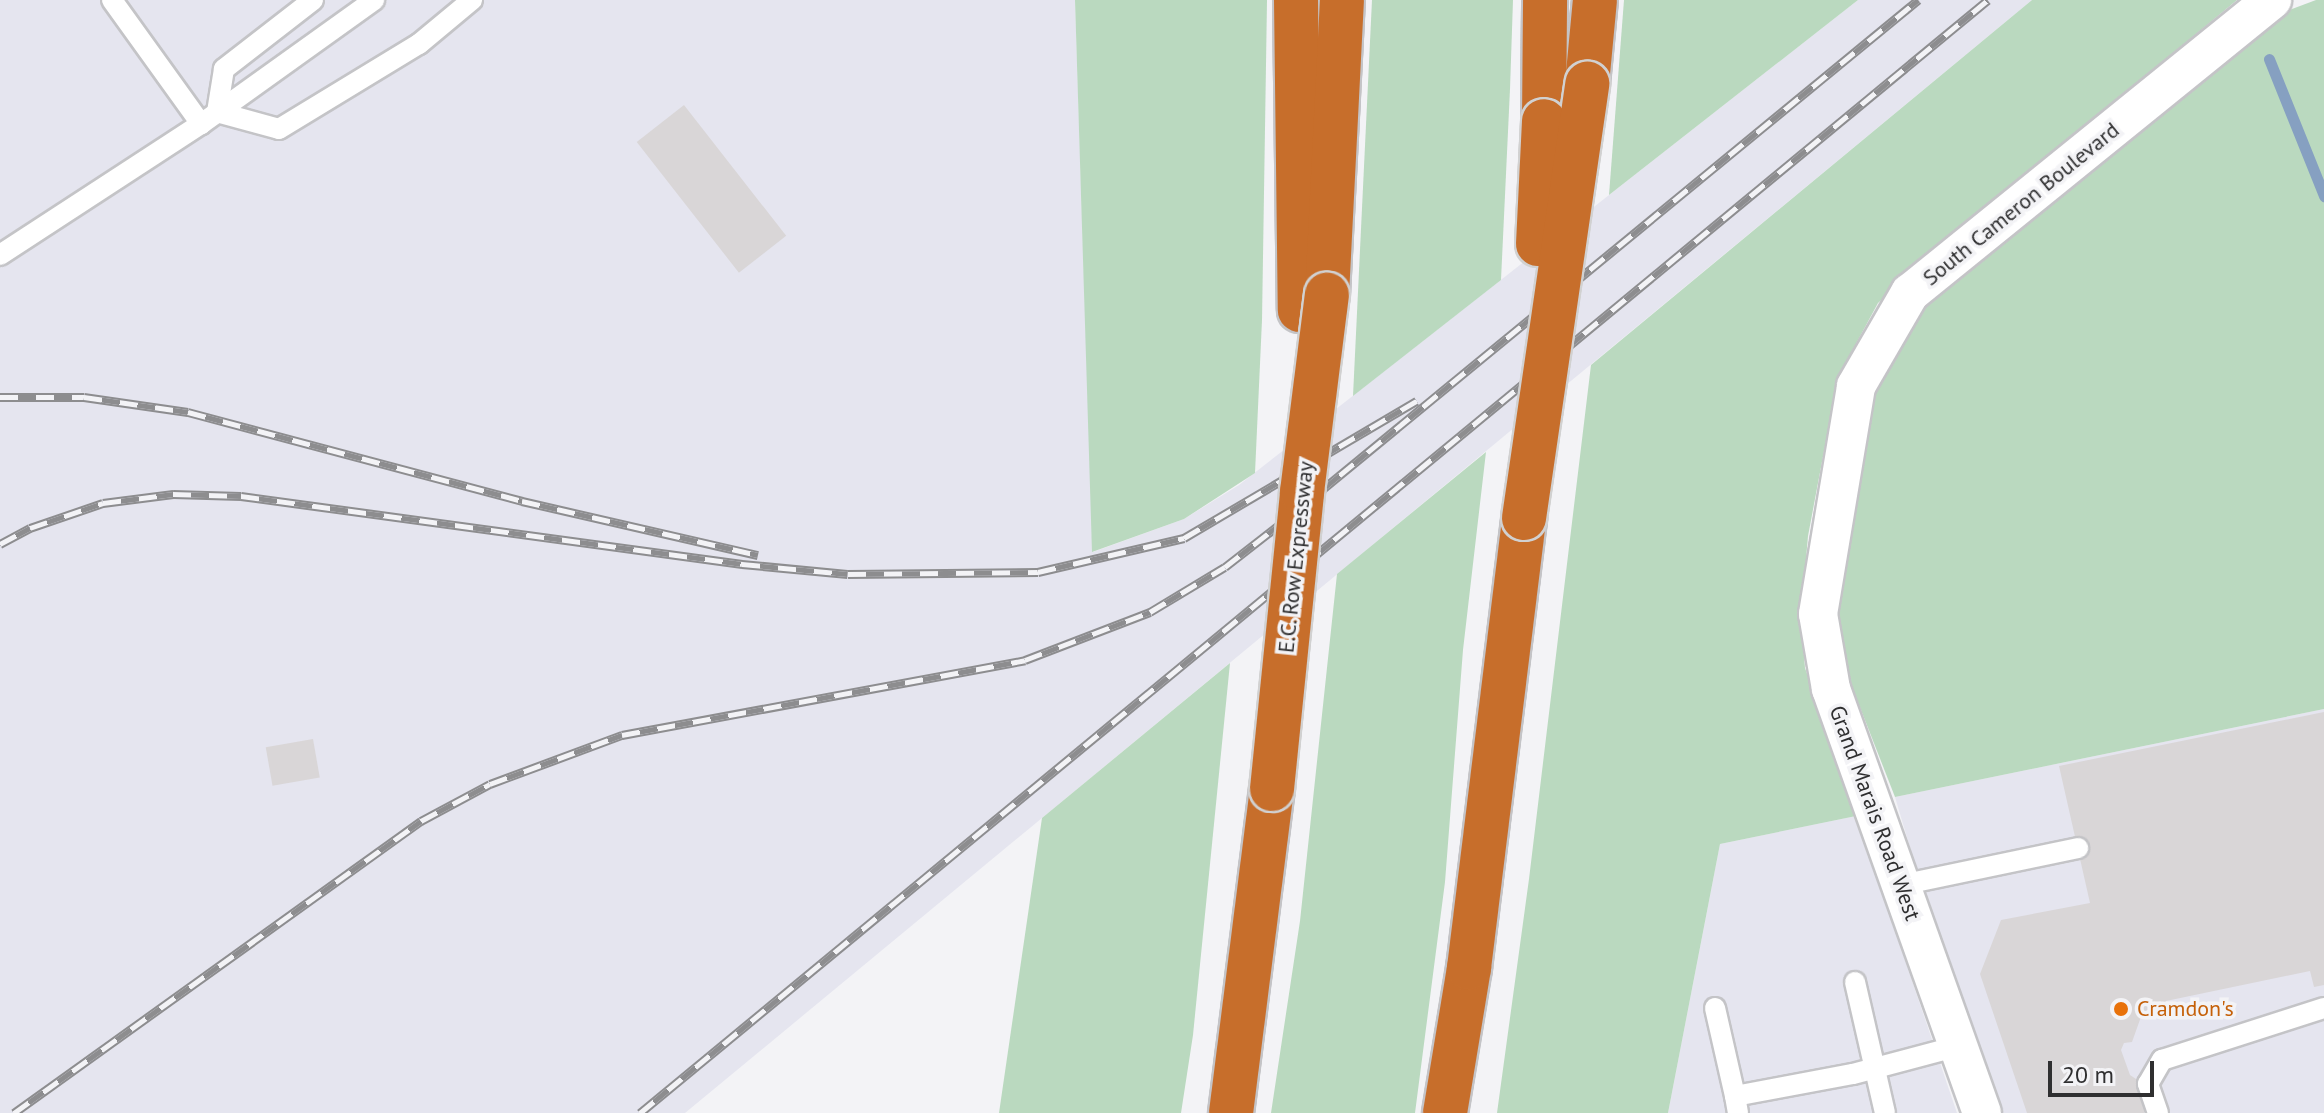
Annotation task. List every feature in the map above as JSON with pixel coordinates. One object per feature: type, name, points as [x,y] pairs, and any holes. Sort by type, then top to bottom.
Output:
[{"type":"highway","points":[[1296,0],[1314,302]]},
{"type":"highway","name":"E.C. Row Expressway","points":[[1231,1113],[1272,789],[1302,492],[1314,302],[1342,0]]},
{"type":"highway","points":[[1524,518],[1544,121],[1545,0]]},
{"type":"highway","points":[[1445,1113],[1469,968],[1524,518],[1587,84],[1595,0]]},
{"type":"street","name":"South Cameron Boulevard","points":[[1834,505],[1856,386],[1910,293],[2272,0]]},
{"type":"street","name":"Grand Marais Road West","points":[[1834,505],[1818,614],[1831,689],[1982,1113]]},
{"type":"lane","points":[[112,0],[209,118],[279,129],[419,44],[472,0]]},
{"type":"lane","points":[[209,118],[224,69],[313,0]]},
{"type":"lane","points":[[0,255],[209,118],[374,0]]},
{"type":"lane","points":[[1901,885],[2078,848]]},
{"type":"lane","points":[[1855,982],[1885,1113]]},
{"type":"lane","points":[[1715,1008],[1737,1105],[1958,1046]]},
{"type":"lane","points":[[2158,1113],[2148,1084],[2162,1060],[2324,1008]]},
{"type":"shaded area","points":[[0,0],[1075,0],[1093,552],[1184,519],[1239,485],[1858,0],[2032,0],[685,1113],[0,1113]]},
{"type":"shaded area","points":[[2324,709],[2324,1113],[1989,1113],[1895,797]]},
{"type":"shaded area","points":[[1856,816],[1957,1113],[1668,1113],[1720,844]]},
{"type":"green space","points":[[1075,0],[1267,0],[1262,320],[1255,473],[1184,519],[1092,552]]},
{"type":"green space","points":[[1372,0],[1513,0],[1501,280],[1353,396]]},
{"type":"green space","points":[[1624,0],[1858,0],[1609,195]]},
{"type":"green space","points":[[2032,0],[2237,0],[1939,247],[1878,303],[1838,377],[1808,536],[1801,617],[1805,668],[1856,816],[1720,844],[1668,1113],[1497,1113],[1529,879],[1591,365]]},
{"type":"green space","points":[[2324,0],[2324,709],[1895,797],[1845,669],[1836,619],[1866,400],[1898,337],[1944,287],[2284,12]]},
{"type":"green space","points":[[1486,452],[1463,650],[1445,882],[1415,1113],[1271,1113],[1300,921],[1337,574]]},
{"type":"green space","points":[[1230,663],[1193,1035],[1181,1113],[999,1113],[1042,818]]},
{"type":"building","points":[[684,105],[786,236],[739,273],[637,142]]},
{"type":"building","points":[[2324,712],[2324,985],[2314,987],[2310,971],[2166,1001],[2158,1012],[2142,1014],[2132,1042],[2124,1043],[2121,1050],[2147,1109],[2144,1113],[2027,1113],[1980,974],[2001,920],[2090,903],[2059,766]]},
{"type":"building","points":[[313,739],[320,777],[273,786],[266,747]]},
{"type":"waterway","points":[[2269,59],[2324,196]]},
{"type":"railway","points":[[14,1113],[421,821],[490,784],[622,735],[1025,660],[1150,612],[1225,567],[1284,521],[1918,0]]},
{"type":"railway","points":[[640,1113],[1988,0]]},
{"type":"railway","points":[[0,397],[84,397],[188,412],[522,501],[758,555]]},
{"type":"railway","points":[[0,544],[30,528],[103,503],[173,494],[241,496],[742,564],[848,574],[1038,572],[1184,538],[1417,401]]},
{"type":"place","name":"Cramdon's","points":[[2121,1009]]}]
